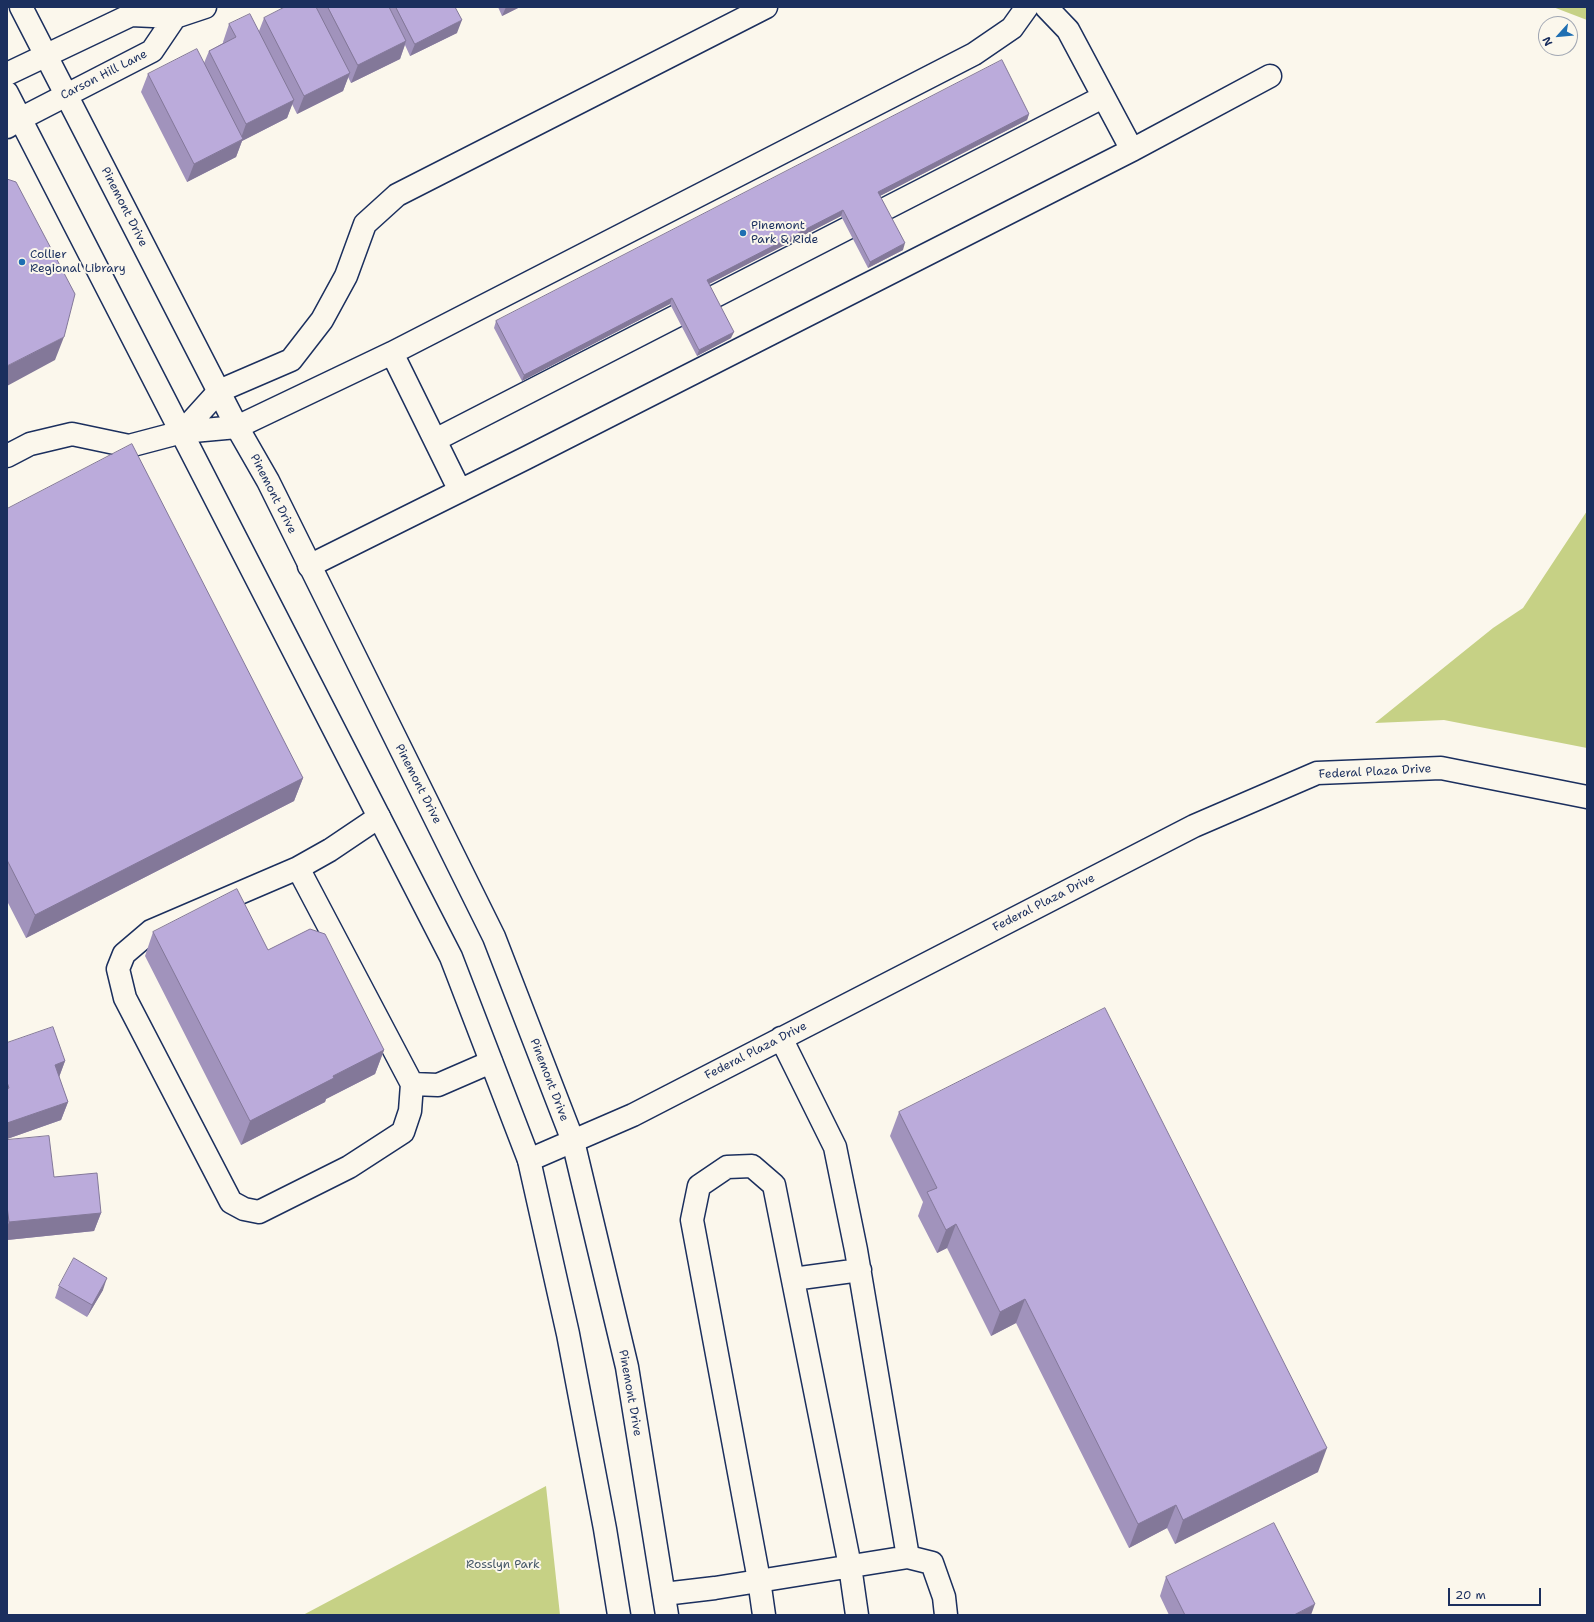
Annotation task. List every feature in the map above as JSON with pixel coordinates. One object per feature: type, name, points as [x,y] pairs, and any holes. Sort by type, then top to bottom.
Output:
[{"type":"main road","name":"Pinemont Drive","points":[[21,7],[237,427],[268,481],[494,937],[573,1141],[627,1366],[666,1605]]},
{"type":"main road","points":[[7,74],[131,15],[175,17],[205,7]]},
{"type":"main road","points":[[182,432],[219,391],[291,360],[322,320],[346,276],[365,224],[397,195],[766,7]]},
{"type":"main road","points":[[7,456],[30,444],[72,434],[129,446],[182,432],[237,427],[392,353],[974,54],[1012,28],[1027,7]]},
{"type":"main road","points":[[1046,7],[1068,30],[1132,150]]},
{"type":"main road","name":"Carson Hill Lane","points":[[14,123],[152,51],[175,17]]},
{"type":"main road","points":[[309,566],[1132,150],[1270,76]]},
{"type":"main road","points":[[7,93],[14,123],[182,432],[451,957],[529,1160],[568,1334],[605,1529],[619,1615]]},
{"type":"main road","points":[[435,440],[1103,97]]},
{"type":"main road","points":[[392,353],[460,491]]},
{"type":"main road","name":"Federal Plaza Drive","points":[[529,1160],[633,1115],[1194,826],[1317,773],[1441,768],[1587,797]]},
{"type":"main road","points":[[298,868],[412,1084],[410,1111],[403,1132],[349,1167],[259,1212],[244,1209],[231,1202],[124,998],[118,969],[124,954],[151,931],[298,868],[330,850],[379,817]]},
{"type":"main road","points":[[781,1038],[835,1148],[860,1270],[908,1557]]},
{"type":"main road","points":[[412,1084],[438,1085],[491,1062]]},
{"type":"main road","points":[[764,1615],[759,1580],[692,1220],[699,1186],[727,1167],[752,1166],[774,1185],[850,1566],[857,1615]]},
{"type":"main road","points":[[793,1279],[860,1270]]},
{"type":"main road","points":[[666,1605],[715,1588],[908,1557],[932,1563],[944,1597],[946,1615]]},
{"type":"green space","points":[[1553,7],[1587,7],[1587,20]]},
{"type":"green space","points":[[1587,511],[1587,748],[1444,720],[1375,723],[1493,628],[1523,608]]},
{"type":"green space","name":"Rosslyn Park","points":[[546,1486],[560,1615],[303,1615]]},
{"type":"building","points":[[285,7],[316,7],[350,73],[304,96],[264,18]]},
{"type":"building","points":[[328,7],[389,7],[406,41],[358,65]]},
{"type":"building","points":[[396,7],[455,7],[462,20],[415,44]]},
{"type":"building","points":[[250,14],[294,100],[246,124],[209,51],[236,37],[229,24]]},
{"type":"building","points":[[197,49],[243,139],[194,164],[148,74]]},
{"type":"building","name":"Pinemont Park & Ride","points":[[1002,60],[1029,114],[878,192],[905,243],[870,262],[843,210],[707,280],[734,332],[699,350],[672,298],[524,375],[496,321]]},
{"type":"building","name":"Collier Regional Library","points":[[7,179],[16,182],[75,294],[64,337],[7,366]]},
{"type":"building","points":[[132,444],[303,778],[35,915],[7,860],[7,509]]},
{"type":"building","points":[[237,889],[268,950],[310,929],[325,934],[384,1050],[333,1076],[334,1078],[250,1121],[153,932]]},
{"type":"building","points":[[1105,1008],[1327,1448],[1183,1520],[1176,1505],[1138,1524],[1025,1299],[1000,1312],[956,1224],[946,1230],[927,1192],[937,1188],[899,1112]]},
{"type":"building","points":[[53,1027],[65,1061],[55,1065],[68,1102],[7,1123],[7,1089],[9,1088],[7,1082],[7,1043]]},
{"type":"building","points":[[49,1136],[54,1177],[97,1173],[101,1213],[9,1222],[7,1206],[7,1140]]},
{"type":"building","points":[[74,1258],[107,1278],[92,1305],[59,1286]]},
{"type":"building","points":[[1274,1523],[1315,1604],[1294,1615],[1185,1615],[1166,1577]]},
{"type":"place","name":"Pinemont Park & Ride","points":[[743,233]]},
{"type":"place","name":"Collier Regional Library","points":[[22,262]]}]
